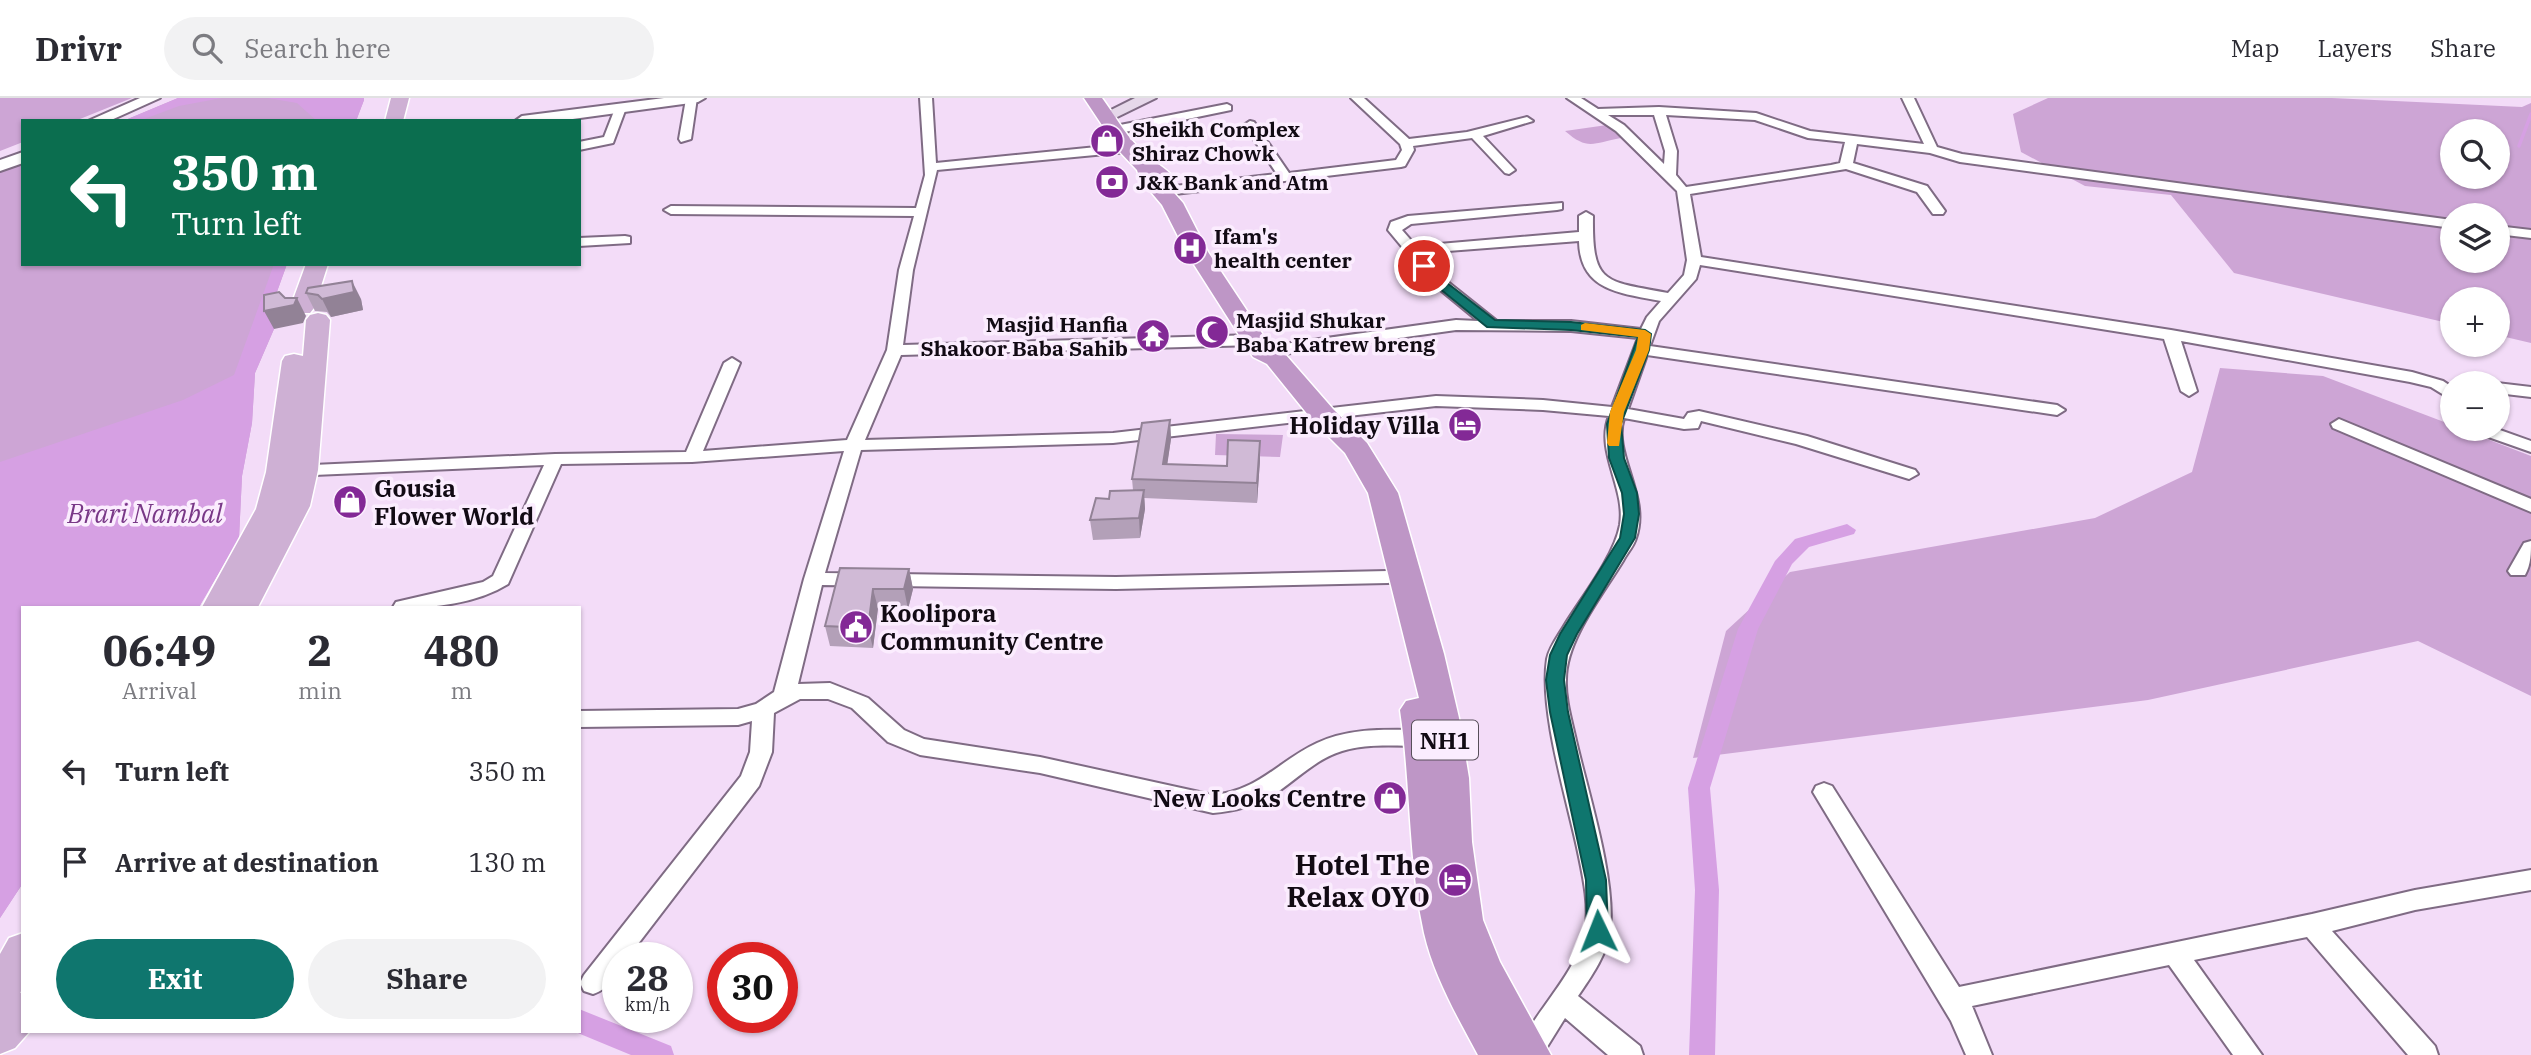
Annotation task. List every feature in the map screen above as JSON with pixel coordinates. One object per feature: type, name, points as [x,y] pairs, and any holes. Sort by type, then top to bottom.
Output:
[{"type":"highway","name":"NH1","points":[[1093,98],[1127,148],[1148,169],[1160,174],[1175,190],[1267,350]]},
{"type":"highway","name":"NH1","points":[[1148,169],[1147,175],[1172,203],[1197,251],[1267,350],[1330,423],[1357,449],[1373,472],[1389,509],[1441,718],[1451,778],[1453,842],[1463,920],[1521,1055]]},
{"type":"highway","name":"NH1","points":[[1330,423],[1369,507],[1388,577],[1423,738],[1436,888],[1446,937],[1466,992],[1521,1055]]},
{"type":"main road","points":[[379,119],[383,98]]},
{"type":"main road","points":[[395,119],[400,98]]},
{"type":"main road","points":[[1111,123],[1148,98]]},
{"type":"main road","points":[[243,606],[285,513],[317,266]]},
{"type":"main road","points":[[309,314],[333,266]]},
{"type":"main road","points":[[218,606],[285,513]]},
{"type":"main road","points":[[0,1035],[13,983]]},
{"type":"street","points":[[116,119],[169,98]]},
{"type":"street","points":[[784,696],[814,579],[854,445],[895,350],[906,270],[931,167],[926,98]]},
{"type":"street","points":[[1175,190],[1401,163],[1408,150],[1406,144],[1357,98]]},
{"type":"street","points":[[1521,1055],[1563,999],[1587,961],[1598,931],[1596,880],[1559,712],[1555,680],[1558,655],[1628,538],[1631,514],[1629,493],[1614,442],[1617,412],[1656,314],[1691,276],[1694,260],[1683,191],[1620,128],[1573,98]]},
{"type":"street","points":[[1640,98],[1654,111],[1671,151],[1670,176]]},
{"type":"street","points":[[1908,98],[1932,149]]},
{"type":"street","points":[[99,119],[149,99]]},
{"type":"street","points":[[537,119],[695,99],[685,139]]},
{"type":"street","points":[[581,146],[609,140],[620,108]]},
{"type":"street","points":[[1111,123],[1227,108]]},
{"type":"street","points":[[1598,113],[1754,112],[1808,134],[1851,141],[1932,149],[1960,158],[2440,222]]},
{"type":"street","points":[[1406,144],[1475,135],[1527,121]]},
{"type":"street","points":[[1250,125],[1286,177]]},
{"type":"street","points":[[1475,135],[1509,170]]},
{"type":"street","points":[[1846,165],[1851,141]]},
{"type":"street","points":[[931,167],[1127,148]]},
{"type":"street","points":[[0,159],[21,151]]},
{"type":"street","points":[[0,166],[21,158]]},
{"type":"street","points":[[1683,191],[1821,172],[1846,165],[1922,190],[1928,194],[1938,211]]},
{"type":"street","points":[[1492,324],[1438,281],[1395,230],[1399,222],[1557,206]]},
{"type":"street","points":[[671,210],[920,212]]},
{"type":"street","points":[[1586,216],[1589,264],[1598,277],[1621,287],[1671,299]]},
{"type":"street","points":[[2510,232],[2531,234]]},
{"type":"street","points":[[1412,250],[1586,236]]},
{"type":"street","points":[[581,242],[625,240]]},
{"type":"street","points":[[1694,260],[2171,335],[2440,381]]},
{"type":"street","points":[[895,350],[1267,350],[1426,327],[1492,324],[1571,326],[1644,342],[2057,410]]},
{"type":"street","points":[[2171,335],[2189,391]]},
{"type":"street","points":[[692,457],[732,363]]},
{"type":"street","points":[[2424,379],[2440,386]]},
{"type":"street","points":[[2510,390],[2531,392]]},
{"type":"street","points":[[292,471],[555,459],[692,457],[854,445],[1113,438],[1330,423],[1436,401],[1543,405],[1617,412],[1688,425],[1692,424],[1695,416],[1702,416],[1801,440],[1909,474]]},
{"type":"street","points":[[2339,424],[2531,506]]},
{"type":"street","points":[[2510,439],[2531,447]]},
{"type":"street","points":[[407,606],[489,587],[500,580],[555,459]]},
{"type":"street","points":[[257,606],[301,517],[285,513]]},
{"type":"street","points":[[2518,571],[2531,547]]},
{"type":"street","points":[[814,579],[1116,583],[1388,577]]},
{"type":"street","points":[[581,719],[738,717],[763,710],[784,696],[815,689],[847,696],[860,703],[896,736],[920,747],[1040,765],[1213,804],[1235,804],[1254,796],[1321,750],[1336,744],[1356,740],[1423,738]]},
{"type":"street","points":[[593,983],[751,780],[758,768],[761,752],[763,710]]},
{"type":"street","points":[[1824,792],[1961,1014],[1979,1055]]},
{"type":"street","points":[[1961,1014],[1958,1002],[1972,994],[2312,925],[2416,900],[2531,880]]},
{"type":"street","points":[[2312,925],[2425,1055]]},
{"type":"street","points":[[2174,953],[2249,1055]]},
{"type":"street","points":[[1563,999],[1605,1037],[1630,1055]]},
{"type":"shaded area","points":[[0,98],[132,98],[80,119],[21,119],[21,143],[0,151]]},
{"type":"shaded area","points":[[178,98],[364,98],[357,119],[128,119]]},
{"type":"shaded area","points":[[2048,98],[2332,98],[2522,107],[2531,103],[2531,343],[2510,338],[2510,287],[2440,287],[2440,321],[2234,273],[2171,195],[2085,186],[2021,152],[2013,114]]},
{"type":"shaded area","points":[[1607,125],[1621,138],[1591,144],[1580,141],[1565,131]]},
{"type":"shaded area","points":[[21,163],[21,266],[286,266],[274,300],[274,329],[255,373],[252,423],[242,476],[239,538],[200,606],[21,606],[21,886],[0,918],[0,169]]},
{"type":"shaded area","points":[[2220,368],[2323,376],[2440,420],[2440,441],[2492,441],[2531,456],[2531,696],[2418,641],[2148,700],[1693,758],[1726,631],[1790,572],[2095,518],[2192,472]]},
{"type":"shaded area","points":[[1216,434],[1283,435],[1280,457],[1215,455]]},
{"type":"water","points":[[178,98],[222,98],[179,106],[144,119],[128,119]]},
{"type":"water","points":[[267,98],[364,98],[357,119],[315,119],[297,103]]},
{"type":"water","name":"Brari Nambal","points":[[273,266],[286,266],[274,300],[274,329],[255,373],[252,423],[242,476],[239,538],[200,606],[21,606],[21,886],[0,918],[0,462],[183,400],[234,375]]},
{"type":"building","points":[[352,281],[354,292],[322,299],[318,295],[306,293],[308,288]]},
{"type":"building","points":[[279,292],[285,298],[297,298],[294,305],[264,311],[264,295]]},
{"type":"building","points":[[1170,420],[1163,464],[1227,466],[1228,440],[1260,441],[1257,483],[1132,479],[1142,423]]},
{"type":"building","points":[[1144,490],[1139,518],[1090,520],[1096,498],[1109,499],[1110,491]]},
{"type":"building","points":[[840,568],[909,569],[904,589],[873,589],[868,628],[825,626]]},
{"type":"waterway","points":[[2519,146],[2531,114]]},
{"type":"waterway","points":[[1702,1055],[1707,890],[1699,788],[1748,629],[1784,561],[1802,543],[1847,530]]},
{"type":"waterway","points":[[581,1022],[661,1055]]},
{"type":"slow traffic","points":[[1585,327],[1645,334],[1642,350],[1617,412],[1614,443]]},
{"type":"place","name":"Sheikh Complex Shiraz Chowk","points":[[1107,141]]},
{"type":"place","name":"J&K Bank and Atm","points":[[1112,182]]},
{"type":"place","name":"Ifam's health center","points":[[1190,248]]},
{"type":"place","name":"Masjid Shukar Baba Katrew breng","points":[[1212,332]]},
{"type":"place","name":"Masjid Hanfia Shakoor Baba Sahib","points":[[1153,336]]},
{"type":"place","name":"Holiday Villa","points":[[1465,425]]},
{"type":"place","name":"Gousia Flower World","points":[[350,502]]},
{"type":"place","name":"Koolipora Community Centre","points":[[856,627]]},
{"type":"place","name":"New Looks Centre","points":[[1390,798]]},
{"type":"place","name":"Hotel The Relax OYO","points":[[1455,880]]},
{"type":"route","points":[[1424,266],[1438,281],[1492,324],[1571,326],[1645,334],[1642,350],[1614,424],[1616,458],[1629,493],[1631,514],[1628,538],[1558,655],[1555,680],[1559,712],[1596,880],[1598,931]]}]
